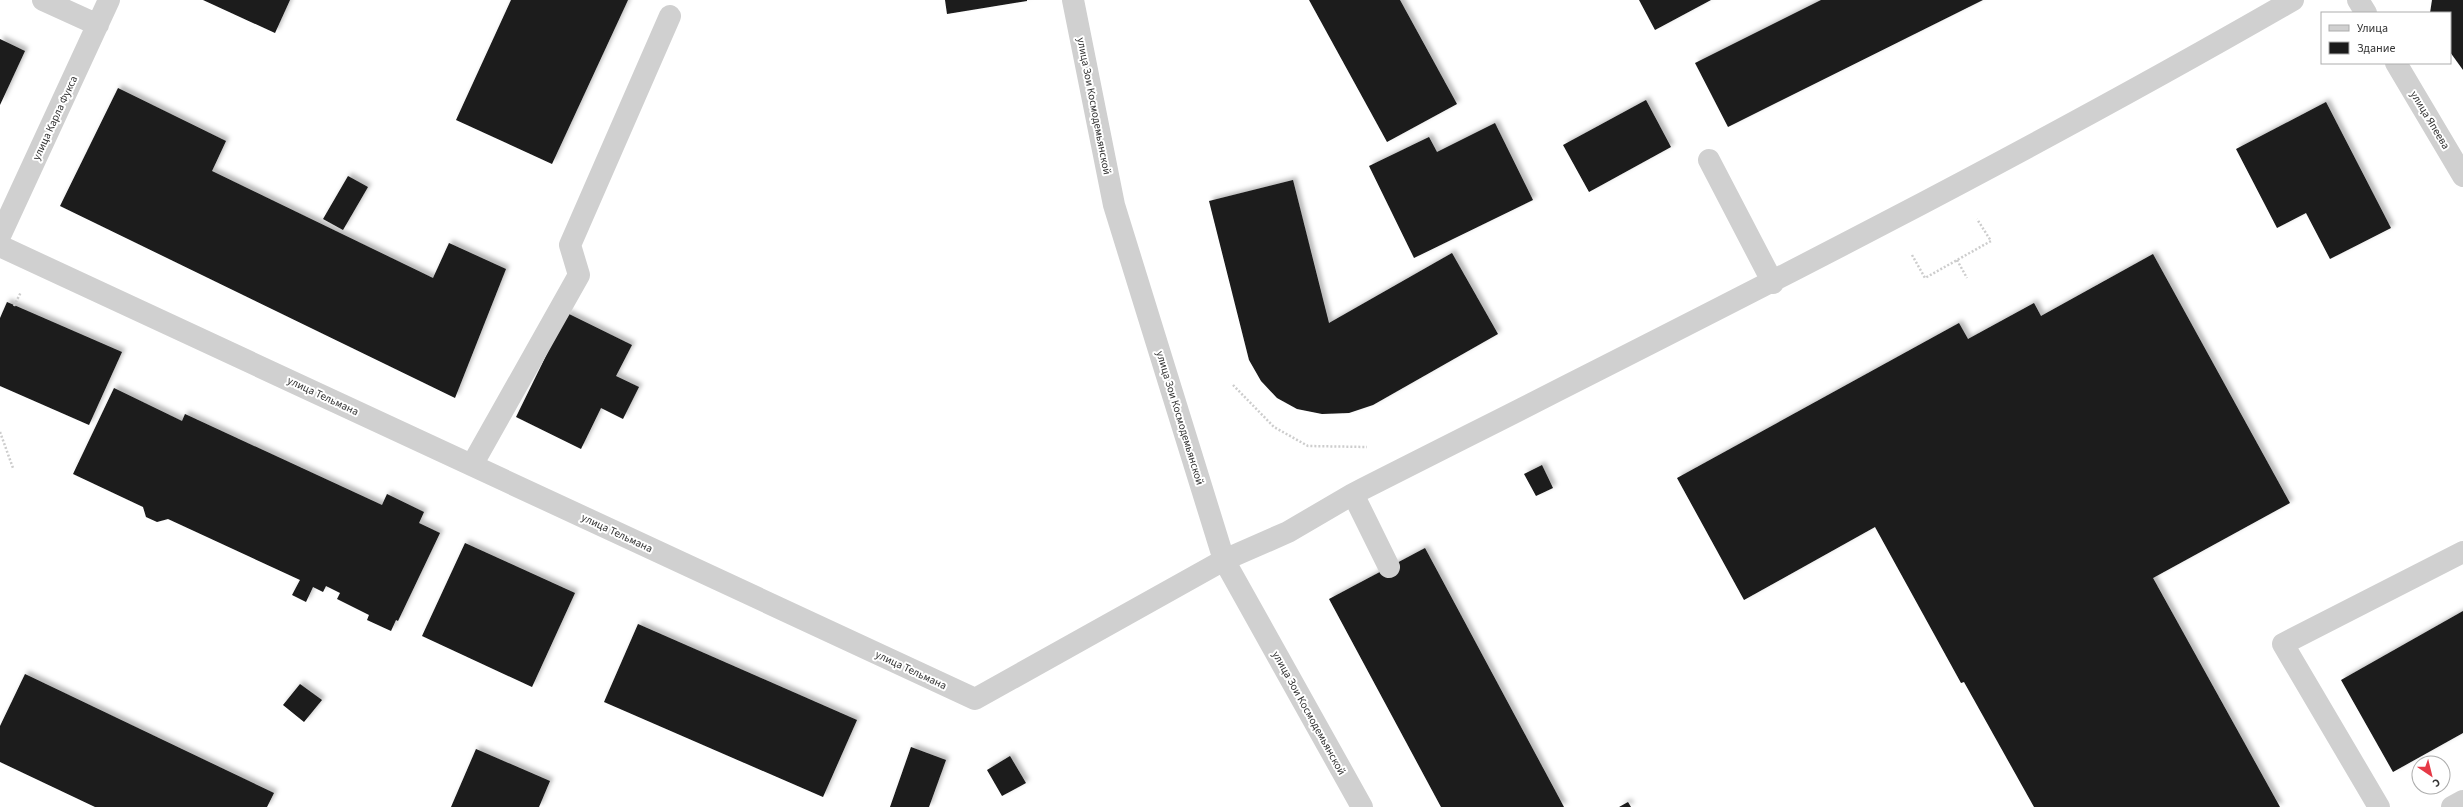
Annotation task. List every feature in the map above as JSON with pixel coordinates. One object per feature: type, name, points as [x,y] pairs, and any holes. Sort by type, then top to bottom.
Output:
[{"type":"street","points":[[43,0],[98,25]]},
{"type":"street","name":"улица Карла Фукса","points":[[0,236],[109,0]]},
{"type":"street","name":"улица Зои Космодемьянской","points":[[1073,0],[1114,205],[1224,560],[1362,807]]},
{"type":"street","points":[[1224,560],[1288,532],[1354,494],[1772,283],[2120,100],[2293,0]]},
{"type":"street","points":[[2358,0],[2365,12]]},
{"type":"street","points":[[472,465],[579,275],[570,245],[670,16]]},
{"type":"street","name":"улица Япеева","points":[[2397,64],[2463,176]]},
{"type":"street","points":[[1709,160],[1772,283]]},
{"type":"street","name":"улица Тельмана","points":[[0,246],[975,699],[1224,560]]},
{"type":"street","points":[[1354,494],[1389,567]]},
{"type":"street","points":[[2379,807],[2283,644],[2463,552]]},
{"type":"street","points":[[2452,807],[2463,801]]},
{"type":"path","points":[[1912,255],[1924,278],[1957,260],[1991,241],[1977,219]]},
{"type":"path","points":[[1957,260],[1967,278]]},
{"type":"path","points":[[1234,385],[1274,427],[1308,446],[1367,447]]},
{"type":"path","points":[[0,432],[13,468]]},
{"type":"building","points":[[203,0],[290,0],[275,33]]},
{"type":"building","points":[[511,0],[628,0],[552,164],[456,120]]},
{"type":"building","points":[[945,0],[1027,0],[1027,1],[947,14]]},
{"type":"building","points":[[1309,0],[1400,0],[1457,104],[1387,142]]},
{"type":"building","points":[[1639,0],[1711,0],[1655,30]]},
{"type":"building","points":[[1821,0],[1983,0],[1728,127],[1695,63]]},
{"type":"building","points":[[2432,0],[2463,0],[2463,70],[2451,53],[2451,12],[2430,12]]},
{"type":"building","points":[[0,39],[25,51],[0,105]]},
{"type":"building","points":[[118,88],[226,141],[212,171],[433,278],[449,243],[506,269],[455,398],[60,206]]},
{"type":"building","points":[[1646,100],[1671,147],[1589,192],[1563,145]]},
{"type":"building","points":[[2326,102],[2391,228],[2330,259],[2306,213],[2277,228],[2236,149]]},
{"type":"building","points":[[1495,123],[1533,200],[1414,258],[1369,166],[1429,137],[1437,152]]},
{"type":"building","points":[[348,176],[368,187],[343,230],[323,219]]},
{"type":"building","points":[[1293,180],[1329,323],[1452,253],[1498,334],[1373,405],[1349,413],[1322,414],[1297,409],[1277,398],[1261,381],[1249,360],[1209,201]]},
{"type":"building","points":[[2153,254],[2290,503],[2153,578],[2280,807],[2034,807],[1964,682],[1961,683],[1875,527],[1744,600],[1677,478],[1959,323],[1968,339],[2034,303],[2041,316]]},
{"type":"building","points":[[7,302],[122,352],[89,425],[0,386],[0,318]]},
{"type":"building","points":[[567,313],[632,345],[616,376],[639,387],[623,419],[601,408],[581,449],[516,417]]},
{"type":"building","points":[[114,388],[182,421],[185,414],[382,505],[387,494],[424,512],[419,523],[440,533],[398,621],[396,620],[391,631],[367,620],[369,615],[337,599],[340,593],[326,586],[323,592],[313,587],[306,602],[292,595],[300,580],[168,519],[157,522],[146,517],[143,507],[73,474]]},
{"type":"building","points":[[1542,465],[1553,488],[1536,496],[1524,474]]},
{"type":"building","points":[[465,543],[575,593],[532,687],[422,636]]},
{"type":"building","points":[[1425,548],[1564,807],[1441,807],[1329,599]]},
{"type":"building","points":[[2463,611],[2463,733],[2424,755],[2411,755],[2411,762],[2393,772],[2341,680]]},
{"type":"building","points":[[638,624],[857,720],[823,797],[604,702]]},
{"type":"building","points":[[25,674],[274,793],[267,807],[95,807],[0,762],[0,726]]},
{"type":"building","points":[[300,684],[322,700],[304,722],[283,705]]},
{"type":"building","points":[[911,747],[946,760],[929,807],[890,807]]},
{"type":"building","points":[[476,749],[550,781],[539,807],[451,807]]},
{"type":"building","points":[[1010,756],[1026,783],[1002,796],[987,770]]},
{"type":"building","points":[[1628,802],[1631,807],[1619,807]]}]
